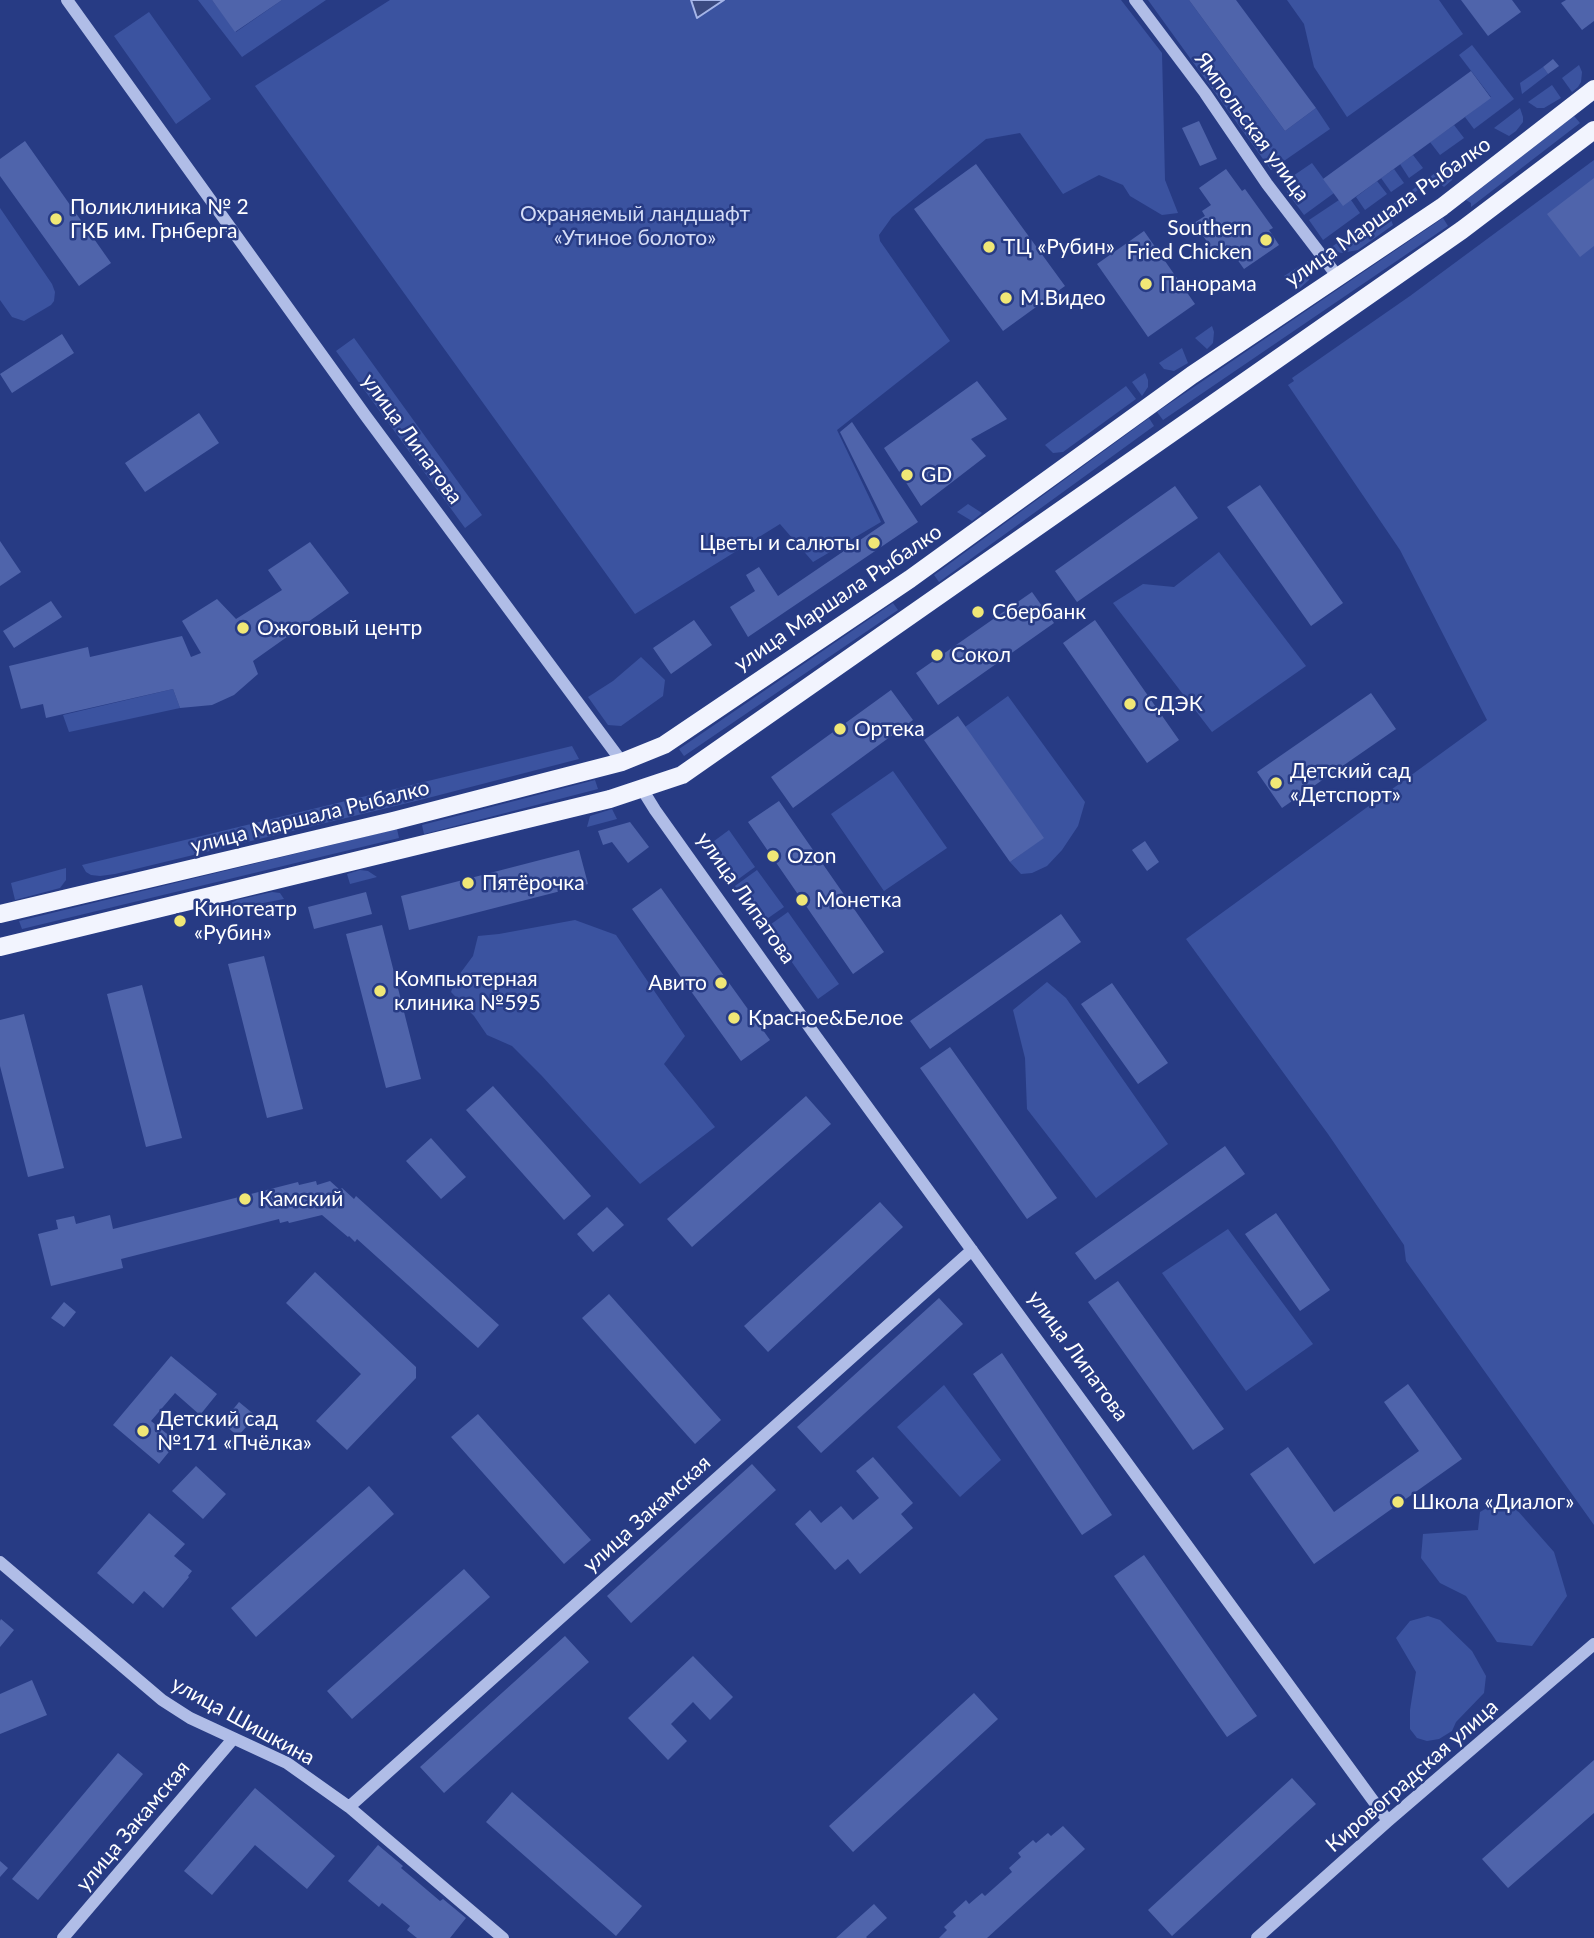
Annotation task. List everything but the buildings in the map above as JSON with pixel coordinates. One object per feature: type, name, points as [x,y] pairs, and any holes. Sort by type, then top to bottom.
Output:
[{"type":"main road","name":"улица Маршала Рыбалко","points":[[0,915],[393,821],[622,762],[664,745],[909,579],[1192,375],[1442,207],[1594,89]]},
{"type":"main road","points":[[0,947],[610,799],[682,775],[1462,230],[1594,130]]},
{"type":"main road","points":[[1442,207],[1456,205],[1465,209],[1467,218],[1462,230]]},
{"type":"main road","points":[[909,579],[901,591],[904,602],[916,606],[928,602]]},
{"type":"main road","name":"улица Липатова","points":[[622,762],[642,789]]},
{"type":"main road","points":[[393,821],[407,832],[402,849]]},
{"type":"street","name":"улица Липатова","points":[[67,0],[365,415],[622,762]]},
{"type":"street","name":"Ямпольская улица","points":[[1135,0],[1205,93],[1267,184],[1338,277]]},
{"type":"street","name":"улица Липатова","points":[[642,789],[815,1035],[1388,1821]]},
{"type":"street","name":"улица Закамская","points":[[349,1807],[972,1250]]},
{"type":"street","name":"улица Шишкина","points":[[0,1562],[162,1700],[190,1718],[287,1763],[349,1807],[503,1938]]},
{"type":"street","name":"Кировоградская улица","points":[[1257,1938],[1594,1644]]},
{"type":"street","name":"улица Закамская","points":[[63,1938],[233,1739]]},
{"type":"green space","points":[[198,0],[212,0],[236,32],[282,0],[326,0],[242,57]]},
{"type":"green space","name":"Охраняемый ландшафт «Утиное болото»","points":[[390,0],[1121,0],[1162,53],[1165,180],[1178,213],[1162,215],[1130,196],[1123,185],[1099,175],[1063,194],[1020,133],[986,139],[892,217],[879,235],[880,241],[950,341],[837,430],[881,522],[813,562],[780,524],[635,614],[255,86]]},
{"type":"green space","points":[[1148,0],[1189,0],[1285,131],[1316,108],[1330,129],[1271,170]]},
{"type":"green space","points":[[1287,0],[1439,0],[1463,34],[1347,117],[1314,67],[1304,24]]},
{"type":"green space","points":[[149,12],[211,99],[176,124],[114,36]]},
{"type":"green space","points":[[1472,45],[1514,99],[1474,129],[1465,117],[1491,97],[1459,55]]},
{"type":"green space","points":[[1579,65],[1582,72],[1581,82],[1572,92],[1562,78]]},
{"type":"green space","points":[[1543,67],[1548,74],[1522,94],[1520,83]]},
{"type":"green space","points":[[1552,85],[1561,98],[1544,108],[1537,108],[1528,102]]},
{"type":"green space","points":[[1520,108],[1523,122],[1516,131],[1509,136],[1494,128]]},
{"type":"green space","points":[[1574,116],[1580,123],[1471,207],[1471,203],[1466,200]]},
{"type":"green space","points":[[1454,125],[1464,138],[1440,155],[1430,142]]},
{"type":"green space","points":[[1413,155],[1423,168],[1409,178],[1400,164]]},
{"type":"green space","points":[[1594,160],[1594,1525],[1406,1261],[1404,1245],[1328,1134],[1186,939],[1487,720],[1400,550],[1288,385],[1294,381],[1292,378],[1410,296]]},
{"type":"green space","points":[[1450,162],[1454,172],[1452,180],[1444,187],[1434,178],[1414,193],[1412,190]]},
{"type":"green space","points":[[1312,163],[1334,193],[1304,215],[1287,192],[1286,185],[1290,178]]},
{"type":"green space","points":[[1394,169],[1404,183],[1391,192],[1381,178]]},
{"type":"green space","points":[[1377,181],[1387,194],[1365,210],[1356,197]]},
{"type":"green space","points":[[1406,195],[1407,197],[1388,212],[1393,225],[1358,250],[1341,253],[1330,248]]},
{"type":"green space","points":[[1339,200],[1351,200],[1360,213],[1323,240],[1309,220]]},
{"type":"green space","points":[[0,208],[55,292],[51,305],[24,321],[12,317],[0,300]]},
{"type":"green space","points":[[1443,218],[1448,226],[1163,420],[1157,412]]},
{"type":"green space","points":[[1308,261],[1311,269],[1309,280],[1299,289],[1284,276]]},
{"type":"green space","points":[[1212,326],[1213,343],[1207,349],[1195,338]]},
{"type":"green space","points":[[354,338],[482,515],[465,528],[336,351]]},
{"type":"green space","points":[[1182,348],[1188,363],[1174,371],[1164,369],[1159,363]]},
{"type":"green space","points":[[1145,373],[1148,387],[1142,396],[1132,382]]},
{"type":"green space","points":[[1126,386],[1136,399],[1063,452],[1053,453],[1045,445]]},
{"type":"green space","points":[[1149,418],[1154,426],[939,582],[934,575]]},
{"type":"green space","points":[[968,504],[982,513],[972,521],[957,512]]},
{"type":"green space","points":[[1219,552],[1306,666],[1212,732],[1113,603],[1143,584],[1174,587]]},
{"type":"green space","points":[[893,603],[898,610],[684,756],[679,749]]},
{"type":"green space","points":[[641,657],[665,680],[663,696],[621,726],[608,725],[588,697],[613,681]]},
{"type":"green space","points":[[173,689],[180,708],[69,732],[63,715]]},
{"type":"green space","points":[[1008,696],[1085,802],[1078,826],[1062,850],[1047,866],[1032,873],[1021,874],[1010,862],[1043,838],[965,727]]},
{"type":"green space","points":[[572,746],[579,759],[424,799],[115,874],[91,875],[82,865]]},
{"type":"green space","points":[[893,771],[947,848],[884,891],[831,814]]},
{"type":"green space","points":[[595,780],[598,789],[424,834],[422,825]]},
{"type":"green space","points":[[612,809],[617,819],[587,827],[590,816]]},
{"type":"green space","points":[[397,829],[399,838],[22,929],[19,921]]},
{"type":"green space","points":[[729,830],[755,867],[733,883],[706,847]]},
{"type":"green space","points":[[66,868],[66,880],[60,888],[15,900],[11,883]]},
{"type":"green space","points":[[360,870],[368,871],[377,877],[350,884],[347,874]]},
{"type":"green space","points":[[757,870],[784,907],[761,923],[735,886]]},
{"type":"green space","points":[[272,892],[280,893],[284,899],[211,913],[237,900]]},
{"type":"green space","points":[[788,912],[839,984],[818,999],[767,927]]},
{"type":"green space","points":[[575,920],[616,935],[685,1036],[664,1064],[715,1127],[640,1184],[542,1076],[512,1046],[487,1035],[474,1016],[451,992],[456,979],[473,956],[478,936]]},
{"type":"green space","points":[[1047,982],[1066,998],[1168,1144],[1096,1198],[1027,1109],[1025,1058],[1013,1010]]},
{"type":"green space","points":[[1228,1229],[1313,1344],[1246,1391],[1162,1273]]},
{"type":"green space","points":[[944,1385],[1001,1460],[960,1497],[897,1427]]},
{"type":"green space","points":[[1492,1505],[1517,1510],[1554,1552],[1567,1596],[1532,1646],[1497,1642],[1466,1596],[1440,1583],[1421,1558],[1423,1534],[1478,1530],[1480,1512]]},
{"type":"green space","points":[[1428,1616],[1440,1620],[1472,1651],[1486,1676],[1484,1693],[1456,1722],[1452,1731],[1439,1739],[1427,1741],[1417,1738],[1410,1729],[1416,1672],[1396,1638],[1410,1621]]},
{"type":"shaded area","points":[[691,0],[724,0],[697,18]]},
{"type":"place","name":"Поликлиника № 2 ГКБ им. Грнберга","points":[[56,219]]},
{"type":"place","name":"Southern Fried Chicken","points":[[1266,240]]},
{"type":"place","name":"ТЦ «Рубин»","points":[[989,247]]},
{"type":"place","name":"Панорама","points":[[1146,284]]},
{"type":"place","name":"М.Видео","points":[[1006,298]]},
{"type":"place","name":"GD","points":[[907,475]]},
{"type":"place","name":"Цветы и салюты","points":[[874,543]]},
{"type":"place","name":"Сбербанк","points":[[978,612]]},
{"type":"place","name":"Ожоговый центр","points":[[243,628]]},
{"type":"place","name":"Сокол","points":[[937,655]]},
{"type":"place","name":"СДЭК","points":[[1130,704]]},
{"type":"place","name":"Ортека","points":[[840,729]]},
{"type":"place","name":"Детский сад «Детспорт»","points":[[1276,783]]},
{"type":"place","name":"Ozon","points":[[773,856]]},
{"type":"place","name":"Пятёрочка","points":[[468,883]]},
{"type":"place","name":"Монетка","points":[[802,900]]},
{"type":"place","name":"Кинотеатр «Рубин»","points":[[180,921]]},
{"type":"place","name":"Авито","points":[[721,983]]},
{"type":"place","name":"Компьютерная клиника №595","points":[[380,991]]},
{"type":"place","name":"Красное&Белое","points":[[734,1018]]},
{"type":"place","name":"Камский","points":[[245,1199]]},
{"type":"place","name":"Детский сад №171 «Пчёлка»","points":[[143,1431]]},
{"type":"place","name":"Школа «Диалог»","points":[[1398,1502]]}]
